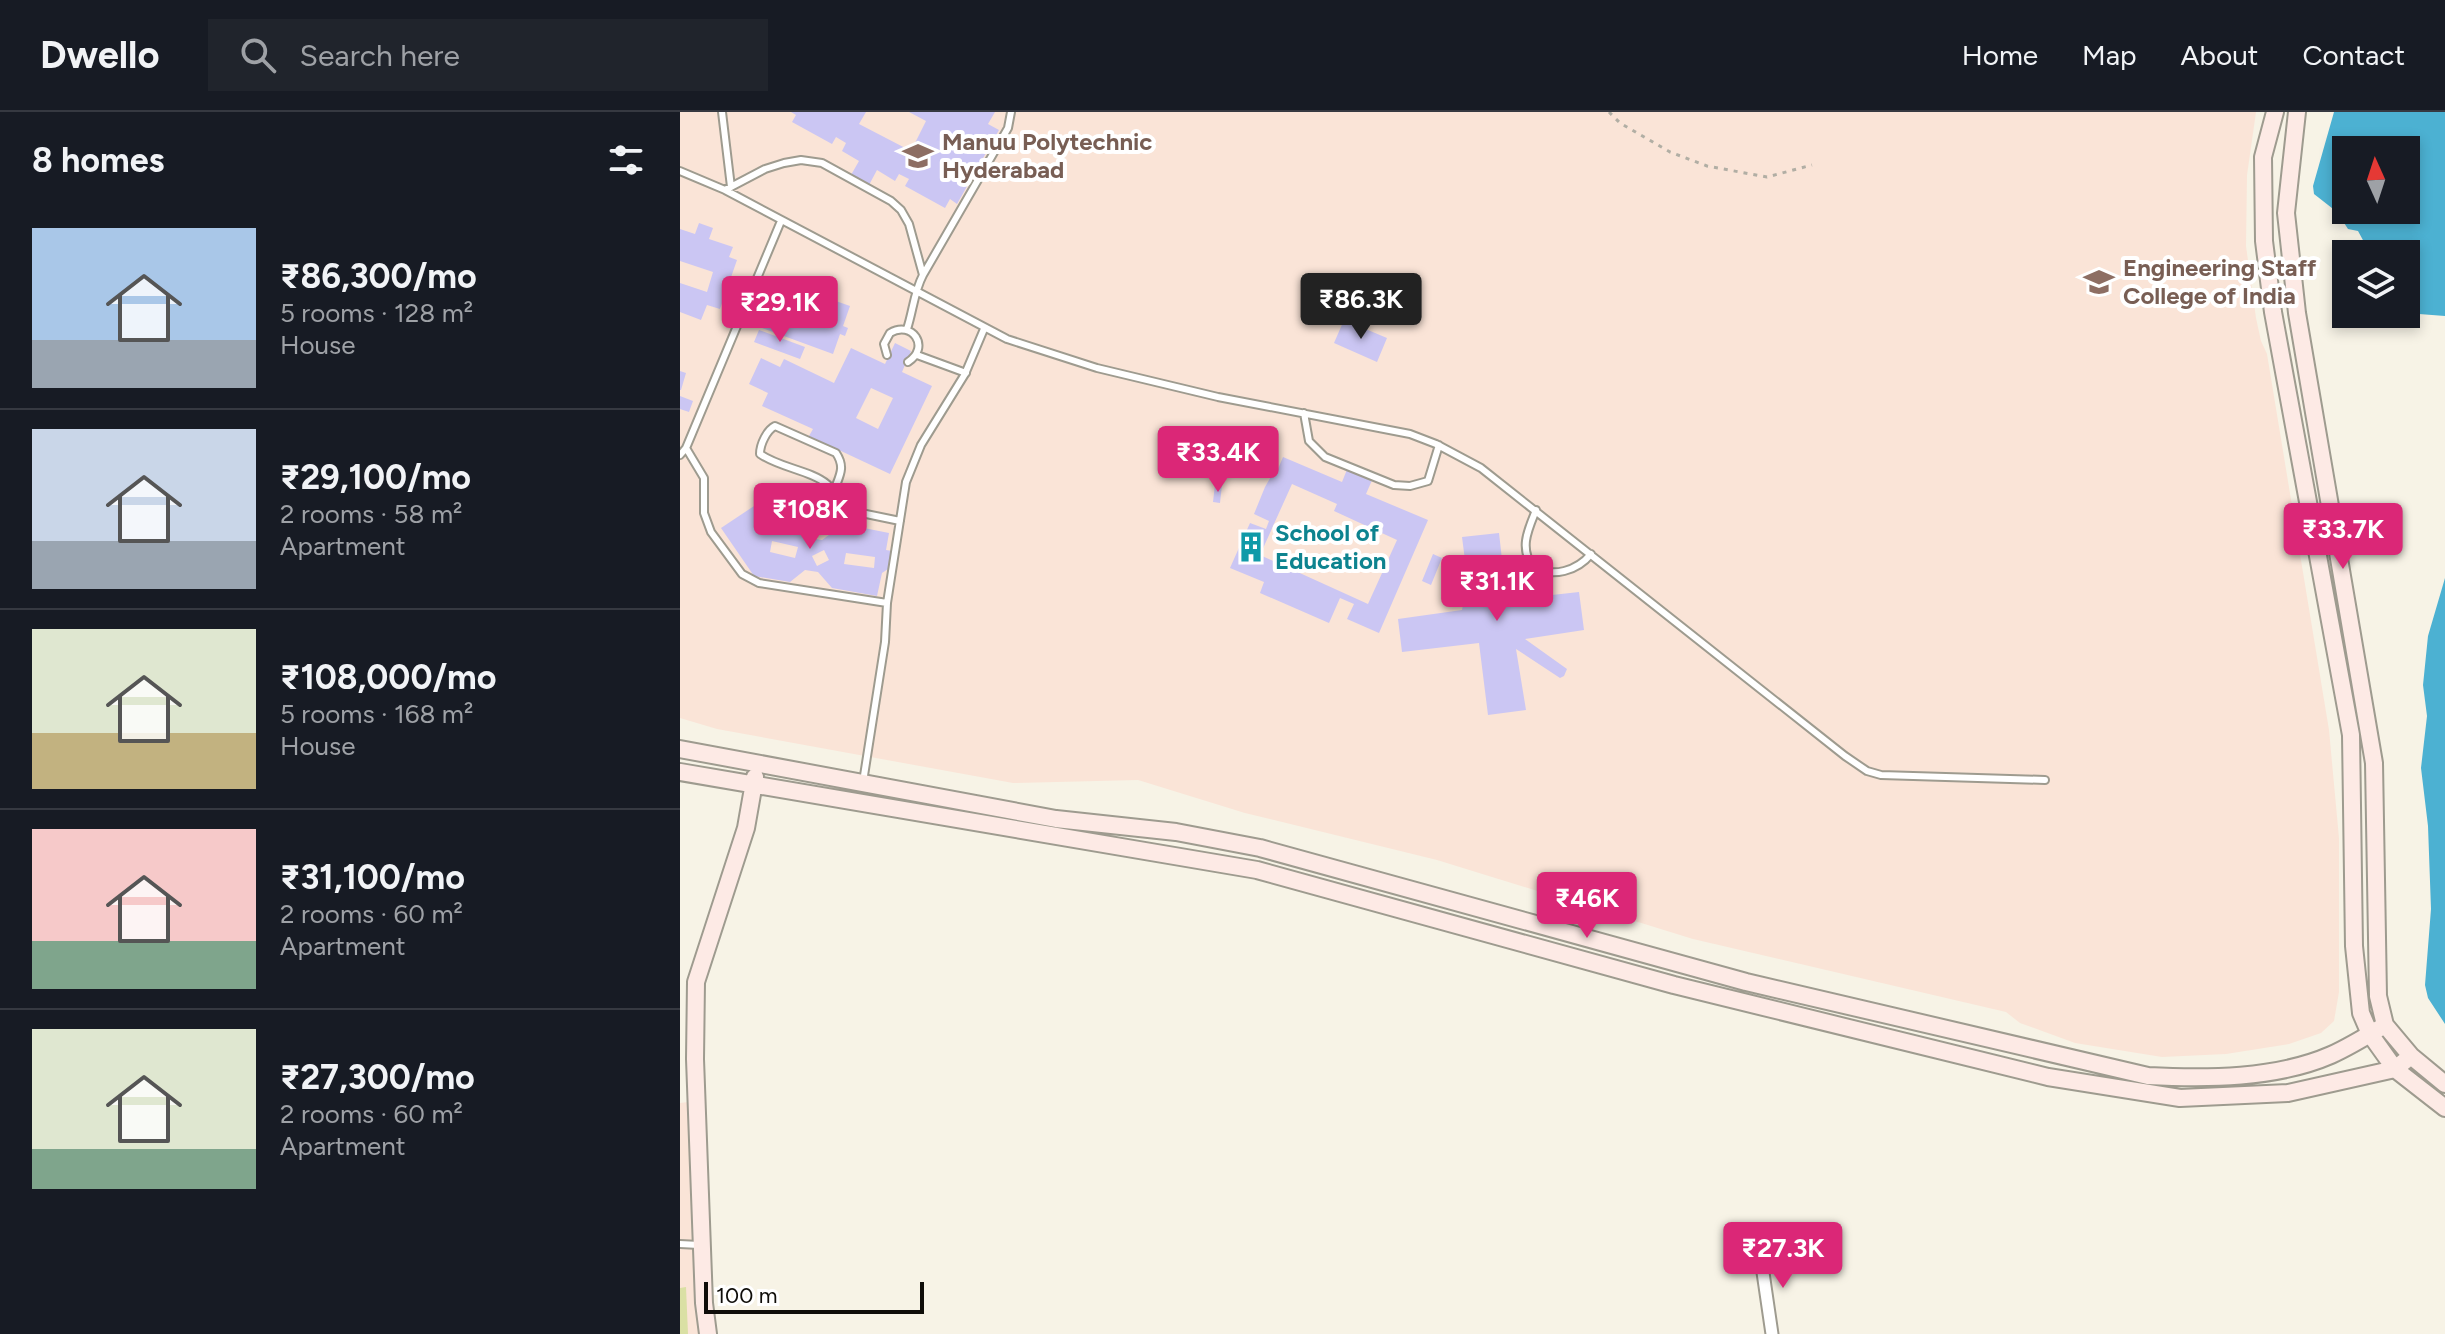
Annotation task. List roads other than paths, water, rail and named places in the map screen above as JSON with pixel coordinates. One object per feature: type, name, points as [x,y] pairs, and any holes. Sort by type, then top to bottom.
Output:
[{"type":"street","points":[[2275,112],[2263,157],[2264,241],[2273,312],[2351,735],[2354,946],[2361,1013],[2377,1030],[2445,1084]]},
{"type":"street","points":[[2297,112],[2286,213],[2297,313],[2374,763],[2377,1030],[2395,1069],[2445,1108]]},
{"type":"street","points":[[680,749],[1056,819],[1176,832],[1260,848],[1746,982],[2056,1057],[2148,1076],[2194,1078],[2246,1075],[2284,1068],[2329,1056],[2377,1030]]},
{"type":"street","points":[[708,1334],[695,1059],[688,996],[696,982],[746,828],[758,763]]},
{"type":"street","points":[[680,772],[1257,870],[1674,985],[2048,1077],[2180,1098],[2288,1093],[2395,1069],[2411,1056]]},
{"type":"street","points":[[1760,1252],[1772,1334]]},
{"type":"lane","points":[[722,112],[728,189]]},
{"type":"lane","points":[[907,329],[916,289],[1008,128],[1011,112]]},
{"type":"lane","points":[[728,189],[765,169],[784,163],[801,160],[822,163],[891,201],[901,210],[909,224],[923,275]]},
{"type":"lane","points":[[680,171],[728,189],[781,221],[1007,339],[1097,368],[1218,397],[1410,434],[1439,445],[1481,468],[1867,771],[1907,777],[2045,780]]},
{"type":"lane","points":[[680,455],[686,448],[781,221]]},
{"type":"lane","points":[[887,355],[886,338],[895,330],[907,329],[918,340],[917,355],[908,362]]},
{"type":"lane","points":[[863,783],[906,482],[912,461],[966,373],[984,329]]},
{"type":"lane","points":[[917,355],[966,373]]},
{"type":"lane","points":[[1304,413],[1309,441],[1320,454],[1394,485],[1418,485],[1428,481],[1439,445]]},
{"type":"lane","points":[[834,491],[842,473],[841,460],[836,453],[775,426],[770,429],[760,454],[826,483],[834,491],[840,506],[847,510],[900,521]]},
{"type":"lane","points":[[686,448],[704,478],[706,522],[742,574],[759,583],[887,603]]},
{"type":"lane","points":[[1536,510],[1525,544],[1526,556],[1533,567],[1554,573],[1583,564],[1591,554]]},
{"type":"lane","points":[[680,1244],[702,1245]]},
{"type":"water","points":[[2334,112],[2445,112],[2445,316],[2420,314],[2420,240],[2363,240],[2358,231],[2348,229],[2345,224],[2420,224],[2420,136],[2332,136],[2332,208],[2314,194],[2313,186]]},
{"type":"water","points":[[2445,578],[2445,1024],[2428,998],[2425,985],[2431,909],[2428,826],[2421,768],[2427,716],[2423,685],[2428,636]]},
{"type":"place","name":"Manuu Polytechnic Hyderabad","points":[[918,156]]},
{"type":"place","name":"Engineering Staff College of India","points":[[2099,282]]},
{"type":"place","name":"School of Education","points":[[1251,547]]}]
